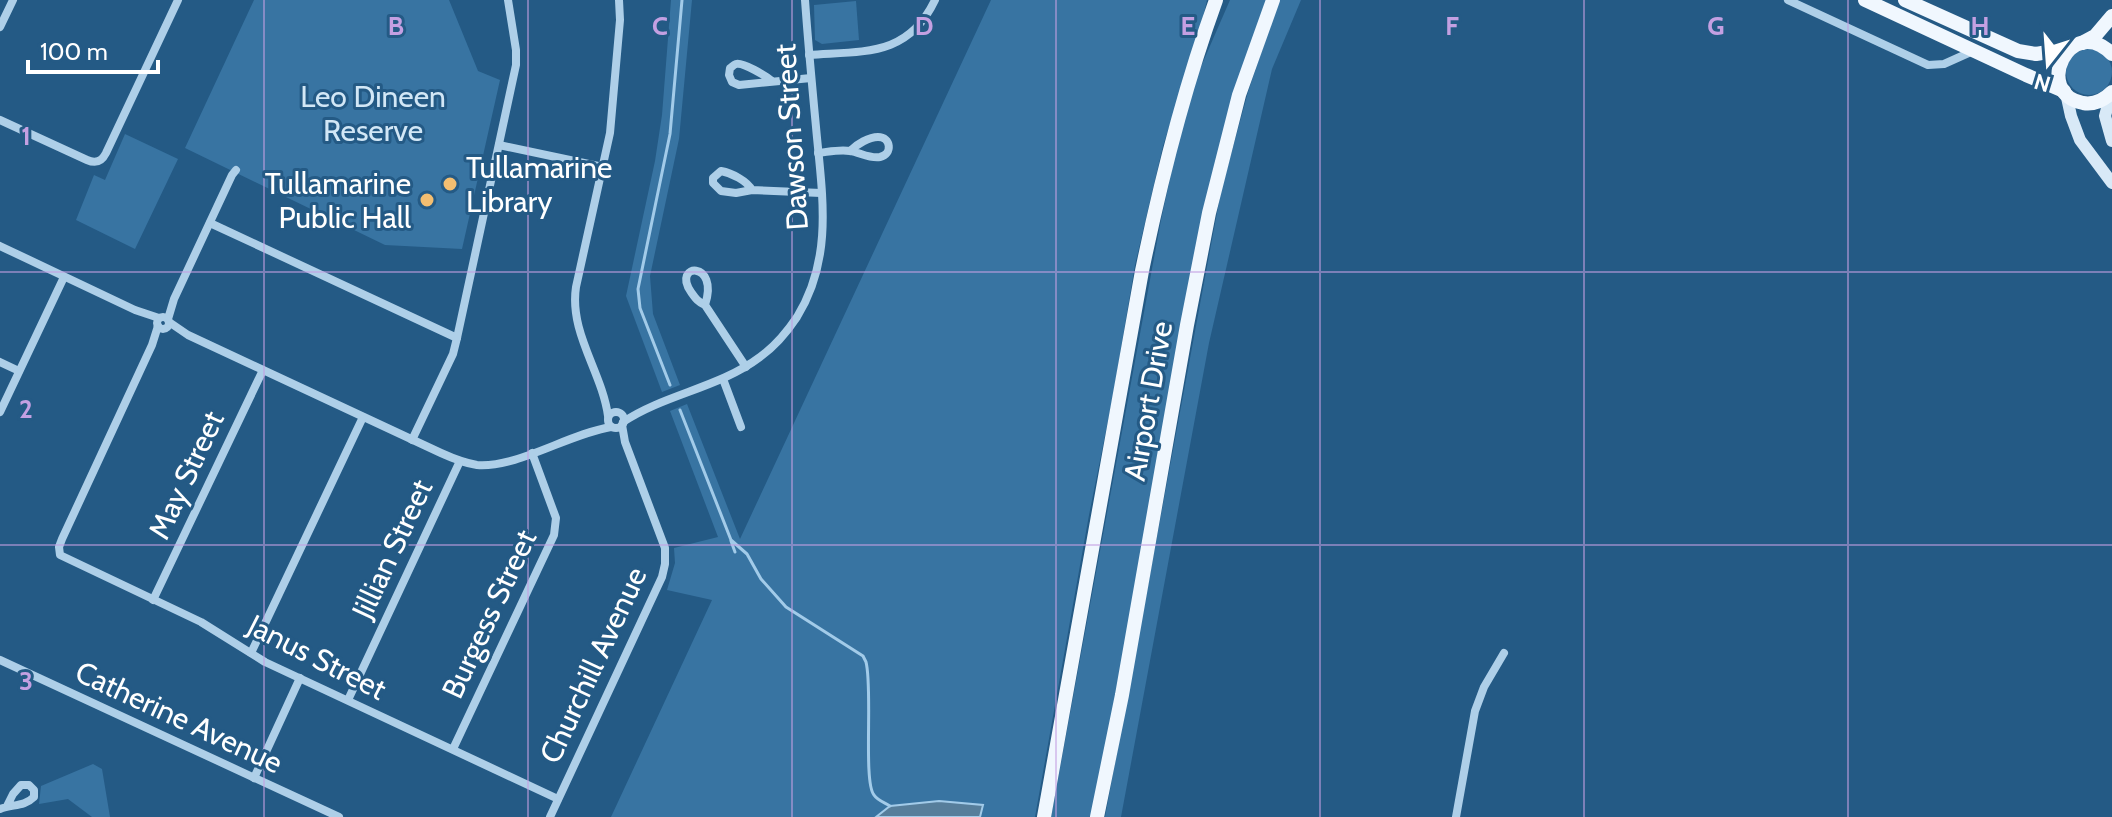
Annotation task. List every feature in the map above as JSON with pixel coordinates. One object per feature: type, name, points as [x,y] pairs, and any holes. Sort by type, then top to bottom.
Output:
[{"type":"main road","name":"Airport Drive","points":[[1044,817],[1155,206],[1181,107],[1216,0]]},
{"type":"main road","name":"Airport Drive","points":[[1097,817],[1209,213],[1239,95],[1273,0]]},
{"type":"main road","points":[[1865,0],[2065,92],[2074,99],[2088,103],[2098,101],[2111,92]]},
{"type":"main road","points":[[1905,0],[2018,51],[2036,54],[2099,45],[2112,54]]},
{"type":"main road","points":[[2065,92],[2058,68],[2063,57],[2095,36],[2112,16]]},
{"type":"street","points":[[0,27],[13,0]]},
{"type":"street","points":[[0,120],[83,158],[96,162],[101,160],[178,0]]},
{"type":"street","points":[[412,440],[453,354],[457,338],[517,57],[508,0]]},
{"type":"street","name":"Churchill Avenue","points":[[550,817],[662,577],[665,564],[665,548],[605,397],[574,308],[611,123],[619,0]]},
{"type":"street","name":"Dawson Street","points":[[0,246],[460,461],[478,465],[510,461],[723,379],[746,367],[762,356],[787,330],[803,307],[812,287],[822,248],[823,218],[805,0]]},
{"type":"street","points":[[809,55],[890,46],[922,24],[935,0]]},
{"type":"street","points":[[1788,0],[1928,65],[1944,64],[1973,50]]},
{"type":"street","points":[[772,81],[742,65],[736,64],[730,68],[732,82],[739,85],[811,78]]},
{"type":"street","points":[[2065,92],[2080,140],[2112,183]]},
{"type":"street","points":[[2111,92],[2105,116],[2112,141]]},
{"type":"street","points":[[499,145],[603,167]]},
{"type":"street","points":[[818,153],[850,151]]},
{"type":"street","points":[[163,323],[236,170]]},
{"type":"street","points":[[752,190],[821,193]]},
{"type":"street","points":[[210,223],[457,338]]},
{"type":"street","points":[[0,412],[64,277]]},
{"type":"street","points":[[705,305],[746,367]]},
{"type":"street","name":"Janus Street","points":[[163,323],[58,552],[63,558],[201,622],[300,678],[558,799]]},
{"type":"street","points":[[0,362],[19,371]]},
{"type":"street","name":"May Street","points":[[153,600],[263,370]]},
{"type":"street","points":[[723,379],[741,427]]},
{"type":"street","points":[[251,653],[363,417]]},
{"type":"street","name":"Burgess Street","points":[[453,749],[554,535],[556,518],[532,453]]},
{"type":"street","name":"Jillian Street","points":[[348,700],[460,461]]},
{"type":"street","points":[[1456,817],[1475,711],[1484,687],[1504,653]]},
{"type":"street","name":"Catherine Avenue","points":[[0,660],[254,778],[321,814],[339,817]]},
{"type":"street","points":[[254,778],[300,678]]},
{"type":"green space","name":"Leo Dineen Reserve","points":[[254,0],[449,0],[478,71],[500,80],[462,249],[385,245],[185,148]]},
{"type":"green space","points":[[671,0],[692,0],[679,139],[650,276],[653,314],[680,385],[662,392],[626,296],[662,115]]},
{"type":"green space","points":[[991,0],[1207,0],[1163,146],[1135,265],[1035,817],[611,817],[712,600],[667,590],[675,563],[674,548],[718,537],[670,411],[687,404],[740,539]]},
{"type":"green space","points":[[1230,0],[1269,0],[1237,88],[1094,817],[1051,817],[1177,146],[1196,78]]},
{"type":"green space","points":[[1279,0],[1301,0],[1272,69],[1209,343],[1121,817],[1105,817],[1221,191],[1248,92]]},
{"type":"green space","points":[[856,1],[859,40],[822,44],[815,40],[814,5]]},
{"type":"green space","points":[[2089,49],[2098,50],[2105,56],[2111,63],[2111,81],[2105,88],[2098,94],[2089,95],[2080,94],[2073,88],[2067,81],[2066,72],[2067,63],[2073,56],[2080,50]]},
{"type":"green space","points":[[125,134],[178,159],[135,249],[76,220],[94,175],[105,180]]},
{"type":"green space","points":[[93,764],[102,769],[110,817],[92,817],[68,799],[39,804],[41,786]]},
{"type":"shaded area","points":[[939,801],[983,805],[980,817],[876,817],[890,806]]},
{"type":"waterway","points":[[670,385],[640,308],[638,289],[670,134],[682,0]]},
{"type":"waterway","points":[[680,410],[731,540],[747,554],[761,579],[786,607],[863,656],[868,675],[871,787],[875,797],[890,806]]},
{"type":"waterway","points":[[731,541],[735,552]]},
{"type":"place","name":"Tullamarine Library","points":[[450,184]]},
{"type":"place","name":"Tullamarine Public Hall","points":[[427,200]]}]
